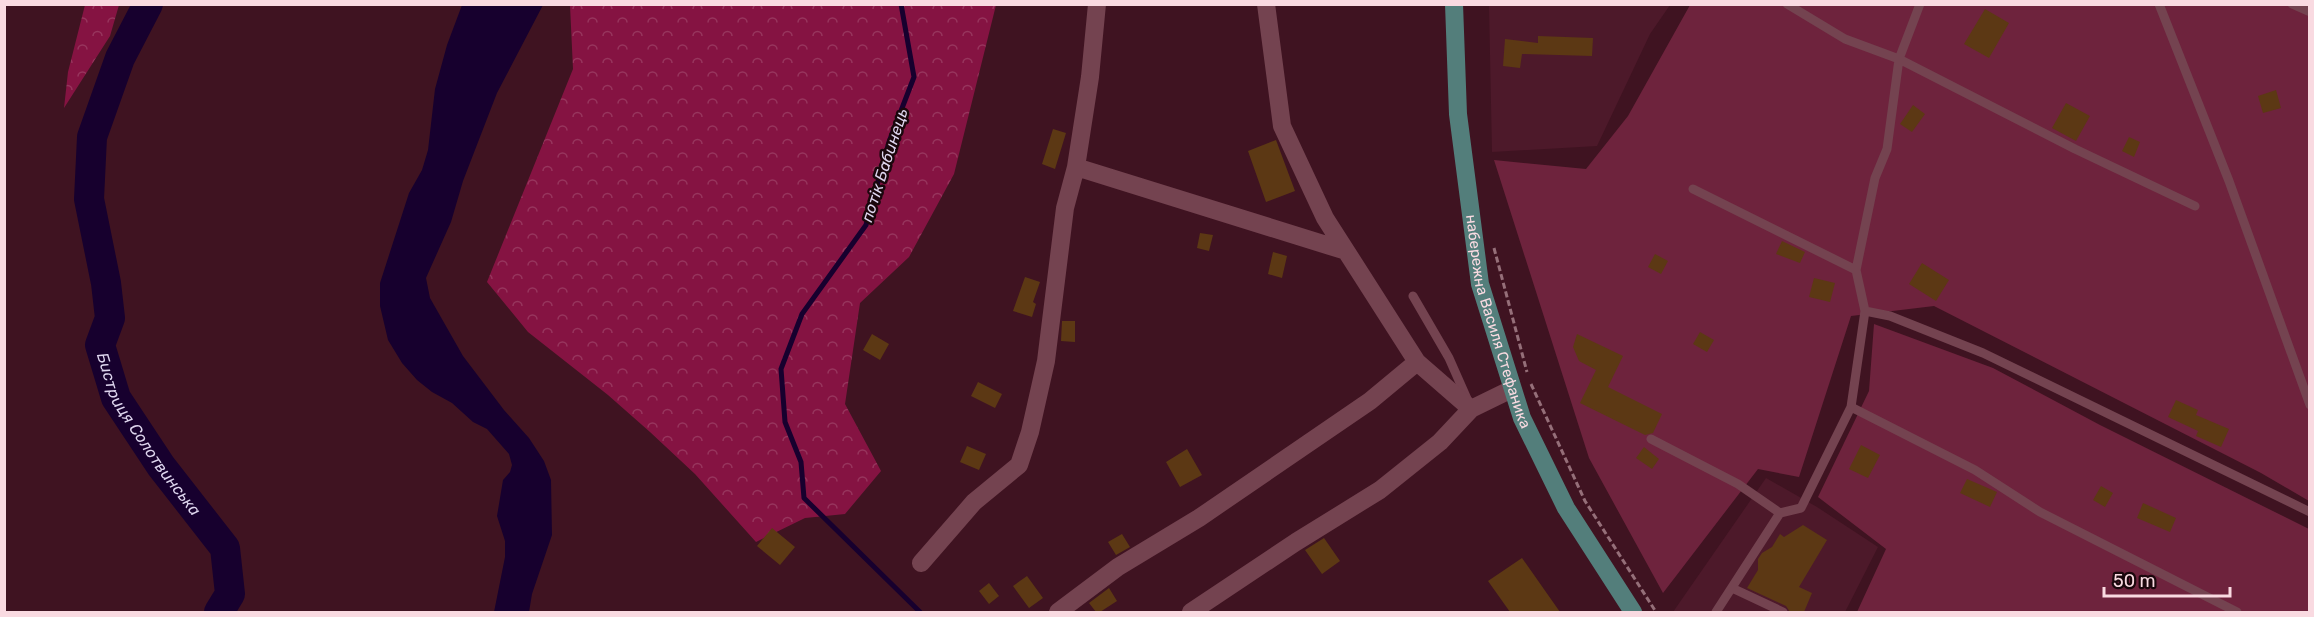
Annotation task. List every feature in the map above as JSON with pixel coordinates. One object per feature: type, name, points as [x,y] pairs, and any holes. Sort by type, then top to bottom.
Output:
[{"type":"main road","name":"набережна Василя Стефаника","points":[[1454,4],[1458,114],[1480,284],[1522,418],[1566,508],[1633,612]]},
{"type":"street","points":[[921,563],[974,502],[1019,465],[1030,432],[1046,361],[1065,208],[1076,167],[1090,77],[1097,4]]},
{"type":"street","points":[[1266,4],[1281,126],[1325,218],[1417,362],[1472,409]]},
{"type":"street","points":[[1076,167],[1346,251]]},
{"type":"street","points":[[1058,612],[1118,567],[1199,518],[1370,401],[1417,362]]},
{"type":"street","points":[[1191,612],[1296,542],[1380,490],[1440,442],[1472,409],[1512,389]]},
{"type":"lane","points":[[1787,4],[1845,39],[1899,59],[2075,149],[2195,206]]},
{"type":"lane","points":[[1716,612],[1780,513],[1802,507],[1851,407],[1865,311],[1856,270],[1875,178],[1887,149],[1899,59],[1920,4]]},
{"type":"lane","points":[[2159,4],[2229,181],[2310,405]]},
{"type":"lane","points":[[2292,4],[2310,12]]},
{"type":"lane","points":[[1693,189],[1856,270]]},
{"type":"lane","points":[[1413,296],[1449,358],[1472,409]]},
{"type":"lane","points":[[1865,311],[1890,316],[1983,353],[2310,512]]},
{"type":"lane","points":[[1851,407],[1976,470],[2040,512],[2237,612]]},
{"type":"lane","points":[[1651,439],[1738,484],[1780,513]]},
{"type":"lane","points":[[1732,588],[1783,612]]},
{"type":"path","points":[[1492,240],[1528,372]]},
{"type":"path","points":[[1530,383],[1586,501],[1656,612]]},
{"type":"shaded area","points":[[462,5],[543,5],[497,93],[463,181],[451,222],[426,278],[430,298],[463,356],[504,410],[529,438],[544,461],[551,480],[552,535],[532,594],[529,612],[494,612],[505,557],[505,541],[497,516],[503,480],[510,472],[512,465],[509,454],[487,429],[473,422],[452,403],[432,392],[402,363],[388,340],[380,306],[380,283],[409,193],[422,170],[428,150],[435,89],[447,45]]},
{"type":"shaded area","points":[[1489,5],[1670,5],[1650,34],[1597,146],[1492,152]]},
{"type":"shaded area","points":[[1690,5],[2309,5],[2309,501],[2261,473],[1934,306],[1851,316],[1799,477],[1758,469],[1663,593],[1589,458],[1494,160],[1586,169],[1628,116]]},
{"type":"shaded area","points":[[1874,324],[1993,368],[2100,425],[2309,529],[2309,612],[1857,612],[1886,549],[1818,497],[1869,391]]},
{"type":"shaded area","points":[[1766,478],[1817,507],[1878,547],[1845,612],[1673,612]]},
{"type":"green space","points":[[85,5],[119,5],[110,36],[64,108],[68,72]]},
{"type":"green space","points":[[570,5],[996,5],[954,174],[909,257],[860,303],[845,404],[881,471],[845,514],[805,518],[756,542],[695,474],[650,432],[608,395],[528,332],[487,282],[573,69]]},
{"type":"building","points":[[1985,9],[2009,23],[1989,58],[1964,44]]},
{"type":"building","points":[[1538,36],[1593,38],[1592,56],[1522,54],[1520,68],[1503,66],[1505,39],[1538,43]]},
{"type":"building","points":[[2276,90],[2281,108],[2263,113],[2258,96]]},
{"type":"building","points":[[2066,103],[2090,116],[2076,141],[2052,128]]},
{"type":"building","points":[[1913,105],[1925,114],[1912,132],[1900,124]]},
{"type":"building","points":[[1053,129],[1066,133],[1055,169],[1042,164]]},
{"type":"building","points":[[2129,137],[2140,142],[2134,157],[2122,151]]},
{"type":"building","points":[[1276,140],[1295,191],[1266,202],[1248,151]]},
{"type":"building","points":[[1200,233],[1213,235],[1209,251],[1197,248]]},
{"type":"building","points":[[1782,241],[1805,252],[1800,263],[1776,254]]},
{"type":"building","points":[[1273,252],[1287,256],[1282,278],[1268,274]]},
{"type":"building","points":[[1655,254],[1668,261],[1661,274],[1648,267]]},
{"type":"building","points":[[1922,263],[1949,280],[1936,301],[1909,284]]},
{"type":"building","points":[[1025,277],[1040,282],[1033,302],[1036,304],[1032,317],[1013,311]]},
{"type":"building","points":[[1814,278],[1835,283],[1830,302],[1809,297]]},
{"type":"building","points":[[1062,321],[1075,321],[1075,342],[1061,341]]},
{"type":"building","points":[[1700,332],[1714,340],[1707,352],[1693,344]]},
{"type":"building","points":[[872,334],[889,344],[880,360],[863,350]]},
{"type":"building","points":[[1577,334],[1623,356],[1608,387],[1662,414],[1653,433],[1645,435],[1580,403],[1596,370],[1579,361],[1573,347]]},
{"type":"building","points":[[978,382],[1002,394],[995,408],[971,396]]},
{"type":"building","points":[[2176,400],[2198,410],[2196,415],[2229,429],[2221,447],[2196,436],[2198,431],[2168,417]]},
{"type":"building","points":[[1861,445],[1880,455],[1868,478],[1849,469]]},
{"type":"building","points":[[967,446],[986,454],[979,470],[960,462]]},
{"type":"building","points":[[1644,447],[1659,459],[1652,469],[1636,458]]},
{"type":"building","points":[[1187,449],[1202,475],[1180,487],[1166,462]]},
{"type":"building","points":[[1967,479],[1997,492],[1990,507],[1960,493]]},
{"type":"building","points":[[2101,486],[2113,493],[2105,507],[2093,500]]},
{"type":"building","points":[[2143,503],[2176,518],[2170,532],[2137,518]]},
{"type":"building","points":[[1803,525],[1827,540],[1799,587],[1812,593],[1804,612],[1790,612],[1786,606],[1747,588],[1758,570],[1758,559],[1762,553],[1772,547],[1780,534],[1784,537]]},
{"type":"building","points":[[772,528],[795,547],[780,565],[757,546]]},
{"type":"building","points":[[1122,534],[1130,547],[1116,555],[1108,542]]},
{"type":"building","points":[[1324,538],[1340,561],[1322,574],[1305,550]]},
{"type":"building","points":[[1522,558],[1560,612],[1510,612],[1488,581]]},
{"type":"building","points":[[1027,576],[1043,598],[1029,608],[1013,586]]},
{"type":"building","points":[[989,583],[999,596],[989,604],[979,591]]},
{"type":"building","points":[[1109,588],[1117,601],[1100,612],[1096,612],[1089,603]]},
{"type":"waterway","name":"Бистриця Солотвинська","points":[[148,4],[120,58],[92,137],[89,199],[106,283],[110,318],[100,345],[116,398],[161,466],[225,548],[230,594],[219,612]]},
{"type":"waterway","name":"потік Бабинець","points":[[901,4],[914,77],[889,142],[866,225],[802,314],[781,369],[785,422],[801,462],[804,498],[920,612]]}]
